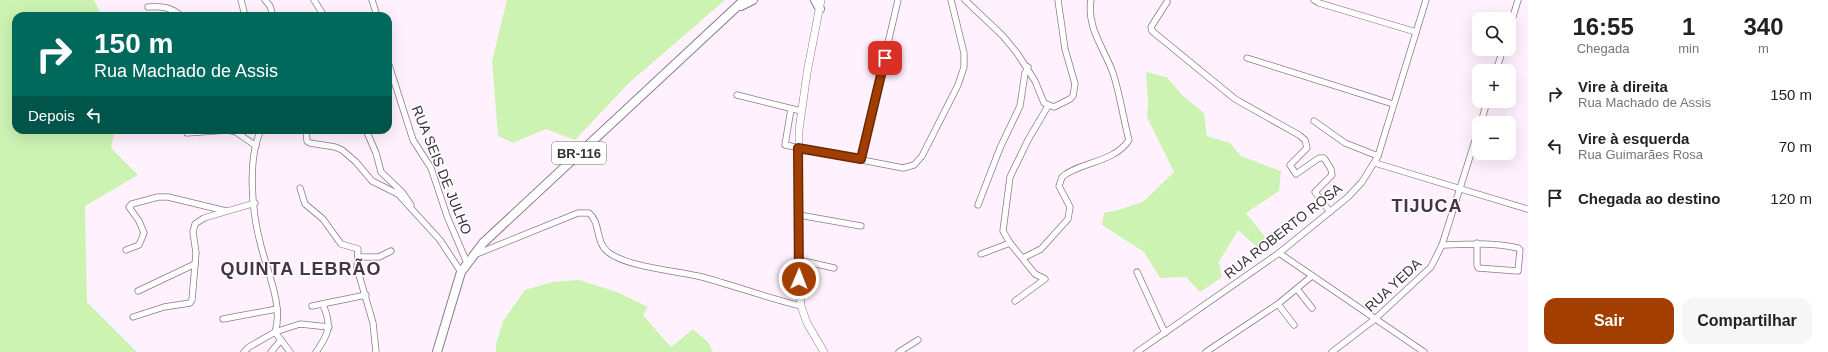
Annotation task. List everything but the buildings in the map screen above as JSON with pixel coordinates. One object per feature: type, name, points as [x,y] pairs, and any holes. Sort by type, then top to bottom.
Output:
[{"type":"highway","name":"BR-116","points":[[437,352],[461,272],[492,232],[744,0]]},
{"type":"highway","name":"BR-116","points":[[730,12],[754,0]]},
{"type":"highway","points":[[816,0],[820,9]]},
{"type":"main road","points":[[821,0],[801,111],[798,148],[801,306],[807,323],[824,352]]},
{"type":"street","points":[[241,0],[244,12]]},
{"type":"street","points":[[266,0],[272,12]]},
{"type":"street","points":[[314,0],[322,12]]},
{"type":"street","points":[[372,0],[376,12]]},
{"type":"street","points":[[861,159],[898,0]]},
{"type":"street","points":[[792,109],[784,144],[903,168],[914,165],[922,156],[958,86],[964,67],[964,53],[951,0]]},
{"type":"street","points":[[965,0],[1003,36],[1028,67],[1044,103],[1048,106],[1054,107],[1073,96],[1075,84],[1065,49],[1058,0]]},
{"type":"street","points":[[1023,258],[1041,249],[1068,219],[1070,207],[1059,186],[1062,178],[1103,160],[1126,144],[1128,140],[1113,73],[1096,38],[1090,8],[1091,0]]},
{"type":"street","points":[[1314,0],[1319,3],[1416,32]]},
{"type":"street","name":"RUA ROBERTO ROSA","points":[[1137,352],[1279,253],[1348,197],[1362,182],[1378,156],[1426,0]]},
{"type":"street","points":[[1514,12],[1518,0]]},
{"type":"street","points":[[1167,2],[1151,27],[1152,31],[1235,99],[1299,134],[1305,140],[1307,148],[1290,164],[1296,174],[1319,158],[1324,158],[1333,172],[1315,192],[1330,212]]},
{"type":"street","points":[[148,7],[166,7],[173,9],[176,12]]},
{"type":"street","points":[[1247,58],[1393,104]]},
{"type":"street","points":[[978,205],[1000,148],[1020,106],[1025,73],[1028,67]]},
{"type":"street","name":"RUA SEIS DE JULHO","points":[[392,74],[413,140],[431,168],[447,216],[467,263]]},
{"type":"street","points":[[737,95],[801,111]]},
{"type":"street","points":[[1015,302],[1045,279],[1035,274],[1010,243],[1003,230],[1010,177],[1028,140],[1048,106]]},
{"type":"street","points":[[1314,121],[1345,143],[1378,156]]},
{"type":"street","points":[[239,134],[256,146]]},
{"type":"street","points":[[260,134],[256,146],[253,180],[260,242],[277,309],[278,324],[275,332]]},
{"type":"street","points":[[306,134],[307,141],[310,143],[335,147],[342,150],[356,162],[372,181],[398,194],[440,240],[461,272]]},
{"type":"street","points":[[368,134],[376,153],[380,172],[402,192],[415,212]]},
{"type":"street","name":"RUA YEDA","points":[[1332,352],[1375,319],[1432,267],[1442,245],[1472,151]]},
{"type":"street","points":[[1375,163],[1461,187],[1527,209]]},
{"type":"street","points":[[300,188],[308,208],[323,219],[341,244],[358,250],[359,257],[357,268],[366,295],[375,333],[376,352]]},
{"type":"street","points":[[126,250],[139,245],[144,233],[139,221],[129,207],[132,204],[158,197],[168,197],[226,212]]},
{"type":"street","points":[[133,317],[164,307],[190,303],[192,300],[196,253],[193,232],[195,224],[204,218],[255,203]]},
{"type":"street","points":[[472,256],[578,213],[589,213],[596,222],[597,233],[604,247],[613,256],[630,262],[707,278],[801,306]]},
{"type":"street","points":[[799,215],[861,226]]},
{"type":"street","points":[[981,254],[1010,243]]},
{"type":"street","points":[[1442,245],[1477,244],[1495,244],[1518,248],[1520,250],[1518,270],[1478,268],[1476,265],[1477,244]]},
{"type":"street","points":[[359,257],[379,257],[391,251]]},
{"type":"street","points":[[1279,253],[1424,352]]},
{"type":"street","points":[[799,260],[834,268]]},
{"type":"street","points":[[138,291],[195,264]]},
{"type":"street","points":[[1137,272],[1165,333]]},
{"type":"street","points":[[1206,352],[1278,304],[1312,276]]},
{"type":"street","points":[[1297,289],[1312,308]]},
{"type":"street","points":[[312,306],[323,305],[366,295]]},
{"type":"street","points":[[1278,304],[1294,325]]},
{"type":"street","points":[[316,352],[327,336],[329,327],[329,318],[323,305]]},
{"type":"street","points":[[223,319],[277,309]]},
{"type":"street","points":[[244,352],[249,347],[275,332],[300,324],[329,327]]},
{"type":"street","points":[[275,332],[290,352]]},
{"type":"street","points":[[271,352],[281,340]]},
{"type":"street","points":[[899,352],[918,340]]},
{"type":"green space","points":[[0,0],[94,0],[100,12],[12,12],[12,134],[114,134],[111,148],[138,175],[85,206],[87,302],[137,352],[0,352]]},
{"type":"green space","points":[[507,0],[725,0],[629,83],[575,140],[546,129],[513,143],[498,136],[492,61]]},
{"type":"green space","points":[[1146,72],[1167,77],[1182,95],[1204,113],[1207,136],[1230,143],[1241,156],[1281,171],[1279,191],[1246,213],[1265,237],[1259,249],[1238,230],[1219,262],[1222,277],[1200,292],[1186,277],[1160,278],[1144,252],[1102,225],[1104,213],[1122,209],[1144,201],[1174,172],[1147,117],[1148,102]]},
{"type":"green space","points":[[579,280],[617,292],[648,307],[643,315],[671,347],[693,329],[708,342],[713,352],[496,352],[496,344],[503,321],[525,290],[552,282]]},
{"type":"district","name":"TIJUCA","points":[[1427,206]]},
{"type":"district","name":"QUINTA LEBRÃO","points":[[301,269]]},
{"type":"route","points":[[799,279],[798,148],[861,159],[885,58]]}]
